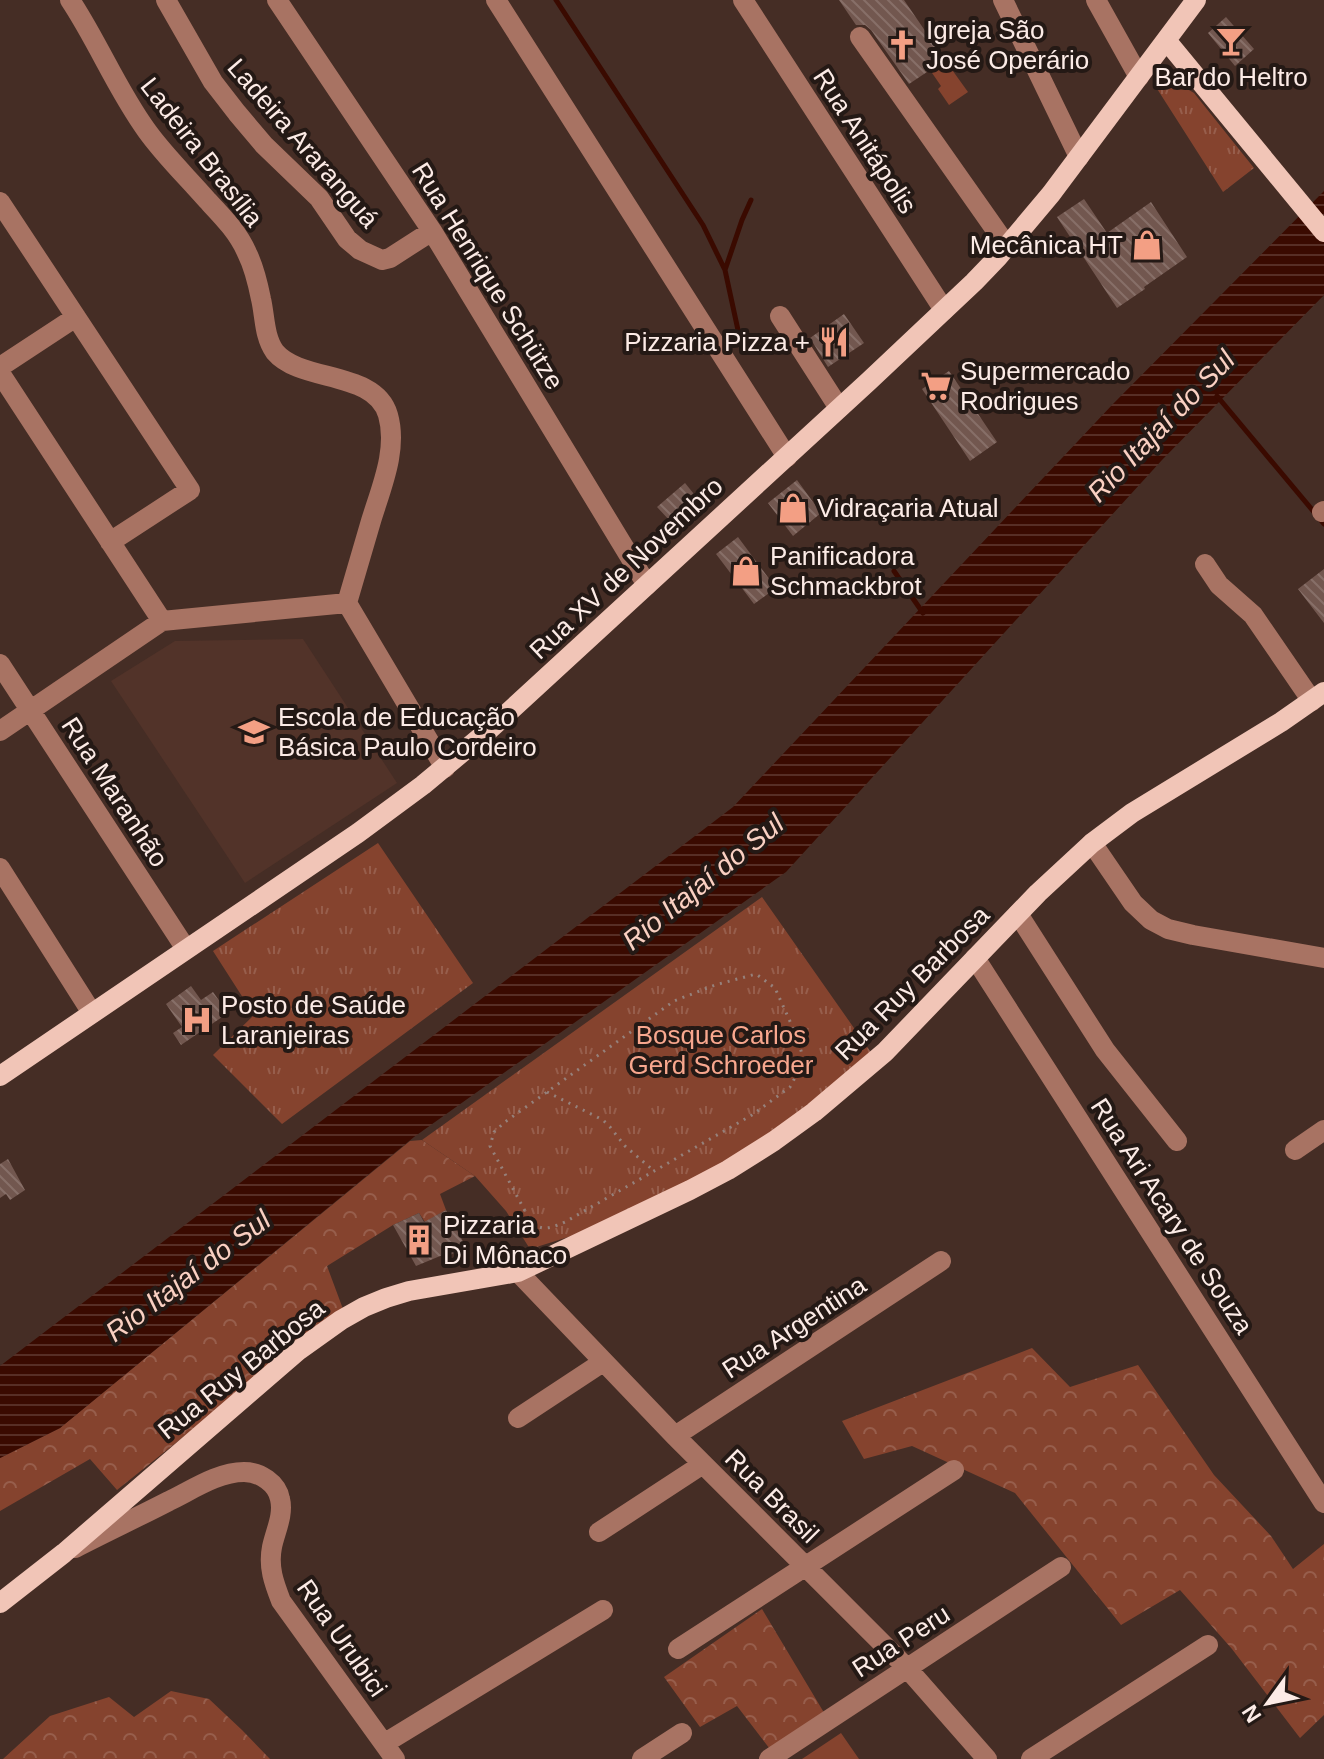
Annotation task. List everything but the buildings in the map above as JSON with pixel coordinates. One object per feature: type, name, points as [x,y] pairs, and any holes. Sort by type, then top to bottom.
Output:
[{"type":"main road","name":"Rua XV de Novembro","points":[[0,1076],[358,833],[445,768],[974,282],[1079,157],[1196,0]]},
{"type":"main road","points":[[1166,40],[1324,232]]},
{"type":"main road","name":"Rua Ruy Barbosa","points":[[0,1603],[64,1553],[299,1350],[341,1320],[364,1307],[409,1291],[518,1272],[690,1190],[774,1141],[885,1052],[1018,914],[1092,843],[1132,813],[1318,697]]},
{"type":"street","name":"Ladeira Brasília","points":[[70,0],[136,115],[242,244],[256,276],[267,334],[277,354],[297,366],[363,388],[375,396],[388,412],[391,430],[389,459],[347,603]]},
{"type":"street","name":"Ladeira Araranguá","points":[[166,0],[207,71],[237,113],[264,145],[319,198],[339,230],[360,250],[382,260],[390,258],[432,231]]},
{"type":"street","name":"Rua Henrique Schütze","points":[[277,0],[432,231],[647,585]]},
{"type":"street","points":[[496,0],[787,457]]},
{"type":"street","name":"Rua Anitápolis","points":[[743,0],[944,310]]},
{"type":"street","points":[[1003,0],[1079,157]]},
{"type":"street","points":[[1096,0],[1139,77]]},
{"type":"street","points":[[860,37],[1007,246]]},
{"type":"street","points":[[0,202],[190,490],[110,542]]},
{"type":"street","points":[[780,316],[839,408]]},
{"type":"street","points":[[76,317],[0,370],[162,621]]},
{"type":"street","points":[[1205,564],[1219,585],[1253,615],[1318,697]]},
{"type":"street","points":[[0,731],[162,621],[347,603],[445,768]]},
{"type":"street","name":"Rua Maranhão","points":[[0,664],[186,949]]},
{"type":"street","points":[[1092,843],[1133,903],[1151,920],[1168,929],[1324,958]]},
{"type":"street","points":[[0,868],[92,1013]]},
{"type":"street","points":[[1018,914],[1105,1050],[1177,1141]]},
{"type":"street","name":"Rua Ari Acary de Souza","points":[[975,958],[1324,1503]]},
{"type":"street","points":[[1295,1150],[1324,1130]]},
{"type":"street","name":"Rua Argentina","points":[[675,1436],[941,1261]]},
{"type":"street","name":"Rua Brasil","points":[[518,1272],[675,1436],[907,1668],[987,1759]]},
{"type":"street","points":[[518,1418],[603,1362]]},
{"type":"street","points":[[599,1532],[703,1464]]},
{"type":"street","points":[[678,1649],[954,1470]]},
{"type":"street","name":"Rua Urubici","points":[[64,1553],[212,1480],[243,1472],[259,1474],[274,1485],[280,1499],[270,1564],[281,1601],[390,1751]]},
{"type":"street","name":"Rua Peru","points":[[769,1759],[1061,1567]]},
{"type":"street","points":[[390,1751],[603,1610]]},
{"type":"street","points":[[1031,1759],[1208,1645]]},
{"type":"street","points":[[642,1759],[682,1733]]},
{"type":"path","points":[[756,974],[775,988],[804,1061],[790,1087],[752,1115],[547,1230],[530,1220],[490,1146],[494,1132],[547,1092],[674,1001],[756,974]]},
{"type":"path","points":[[547,1092],[603,1120],[625,1146],[654,1171]]},
{"type":"path","points":[[512,1220],[525,1211]]},
{"type":"shaded area","name":"Escola de Educação Básica Paulo Cordeiro","points":[[303,639],[397,783],[245,883],[111,681],[175,641]]},
{"type":"green space","points":[[945,60],[968,92],[949,105],[930,70]]},
{"type":"green space","points":[[1159,82],[1184,87],[1194,93],[1254,168],[1223,192],[1154,84]]},
{"type":"green space","points":[[378,843],[473,983],[282,1124],[213,1055],[254,1015],[213,951]]},
{"type":"green space","name":"Bosque Carlos Gerd Schroeder","points":[[762,897],[875,1058],[771,1139],[610,1224],[530,1249],[506,1211],[475,1176],[422,1140]]},
{"type":"green space","points":[[422,1140],[475,1176],[440,1194],[446,1210],[425,1222],[419,1213],[393,1225],[327,1266],[343,1309],[117,1490],[90,1459],[0,1511],[0,1458],[60,1428],[410,1141]]},
{"type":"green space","points":[[1032,1348],[1070,1387],[1138,1365],[1214,1475],[1271,1536],[1293,1569],[1324,1544],[1324,1715],[1300,1738],[1232,1649],[1180,1590],[1121,1625],[1015,1493],[912,1446],[864,1459],[842,1421]]},
{"type":"green space","points":[[762,1609],[826,1716],[773,1753],[737,1706],[700,1727],[664,1677]]},
{"type":"green space","points":[[171,1691],[209,1699],[270,1759],[3,1759],[50,1716],[109,1697],[134,1717]]},
{"type":"green space","points":[[841,1733],[859,1759],[802,1759]]},
{"type":"water","name":"Rio Itajaí do Sul","points":[[1324,191],[1324,295],[1162,460],[786,872],[414,1137],[60,1428],[0,1458],[0,1366],[733,807],[1112,405]]},
{"type":"waterway","points":[[556,0],[703,225],[725,270]]},
{"type":"waterway","points":[[741,344],[725,270],[751,200]]},
{"type":"waterway","name":"Rio Itajaí do Sul","points":[[1217,396],[1324,524]]},
{"type":"waterway","points":[[894,571],[923,613]]},
{"type":"place","name":"Bar do Heltro","points":[[1231,41]]},
{"type":"place","name":"Igreja São José Operário","points":[[902,45]]},
{"type":"place","name":"Mecânica HT","points":[[1147,245]]},
{"type":"place","name":"Pizzaria Pizza +","points":[[834,342]]},
{"type":"place","name":"Supermercado Rodrigues","points":[[936,386]]},
{"type":"place","name":"Vidraçaria Atual","points":[[793,508]]},
{"type":"place","name":"Panificadora Schmackbrot","points":[[746,571]]},
{"type":"place","name":"Escola de Educação Básica Paulo Cordeiro","points":[[254,732]]},
{"type":"place","name":"Posto de Saúde Laranjeiras","points":[[197,1020]]},
{"type":"place","name":"Pizzaria Di Mônaco","points":[[419,1240]]}]
